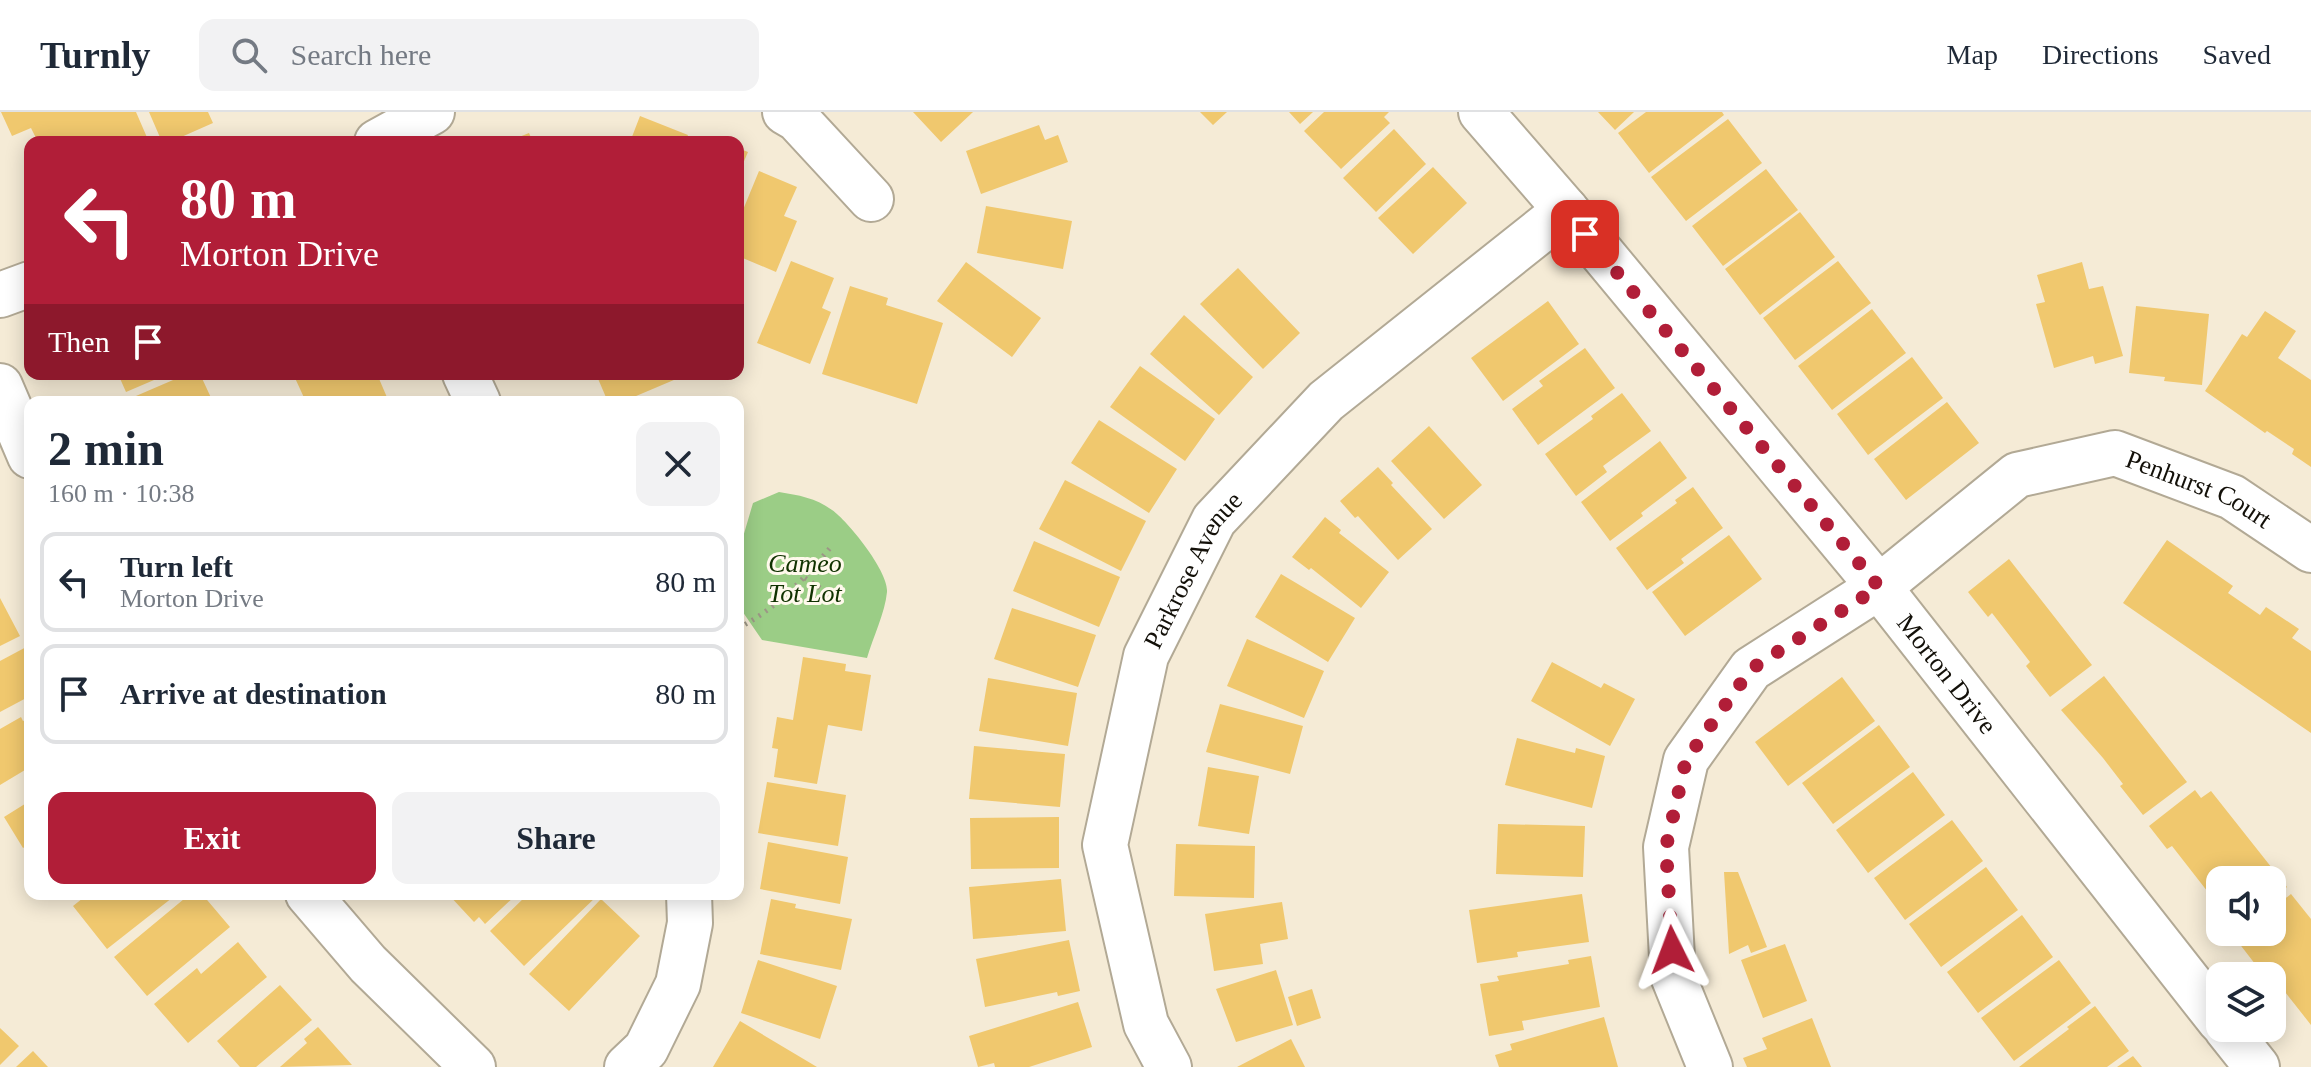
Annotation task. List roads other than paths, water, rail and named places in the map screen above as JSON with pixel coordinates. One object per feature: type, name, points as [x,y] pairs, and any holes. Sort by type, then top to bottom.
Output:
[{"type":"street","points":[[388,136],[432,112]]},
{"type":"street","points":[[785,112],[797,119],[871,199]]},
{"type":"street","name":"Morton Drive","points":[[1481,112],[1879,587],[2206,1003]]},
{"type":"street","name":"Parkrose Avenue","points":[[1169,1067],[1146,1024],[1105,845],[1146,656],[1214,520],[1295,433],[1326,401],[1566,210]]},
{"type":"street","points":[[0,295],[24,286]]},
{"type":"street","points":[[0,386],[24,442]]},
{"type":"street","name":"Penhurst Court","points":[[1710,1067],[1673,976],[1666,847],[1686,760],[1751,669],[1879,587],[2017,475],[2115,453],[2232,497],[2311,550]]},
{"type":"street","points":[[313,900],[368,964],[473,1067]]},
{"type":"street","points":[[627,1067],[646,1049],[678,984],[690,923],[689,900]]},
{"type":"street","points":[[2237,1042],[2257,1067]]},
{"type":"park label","name":"Cameo Tot Lot","points":[[805,578]]}]
